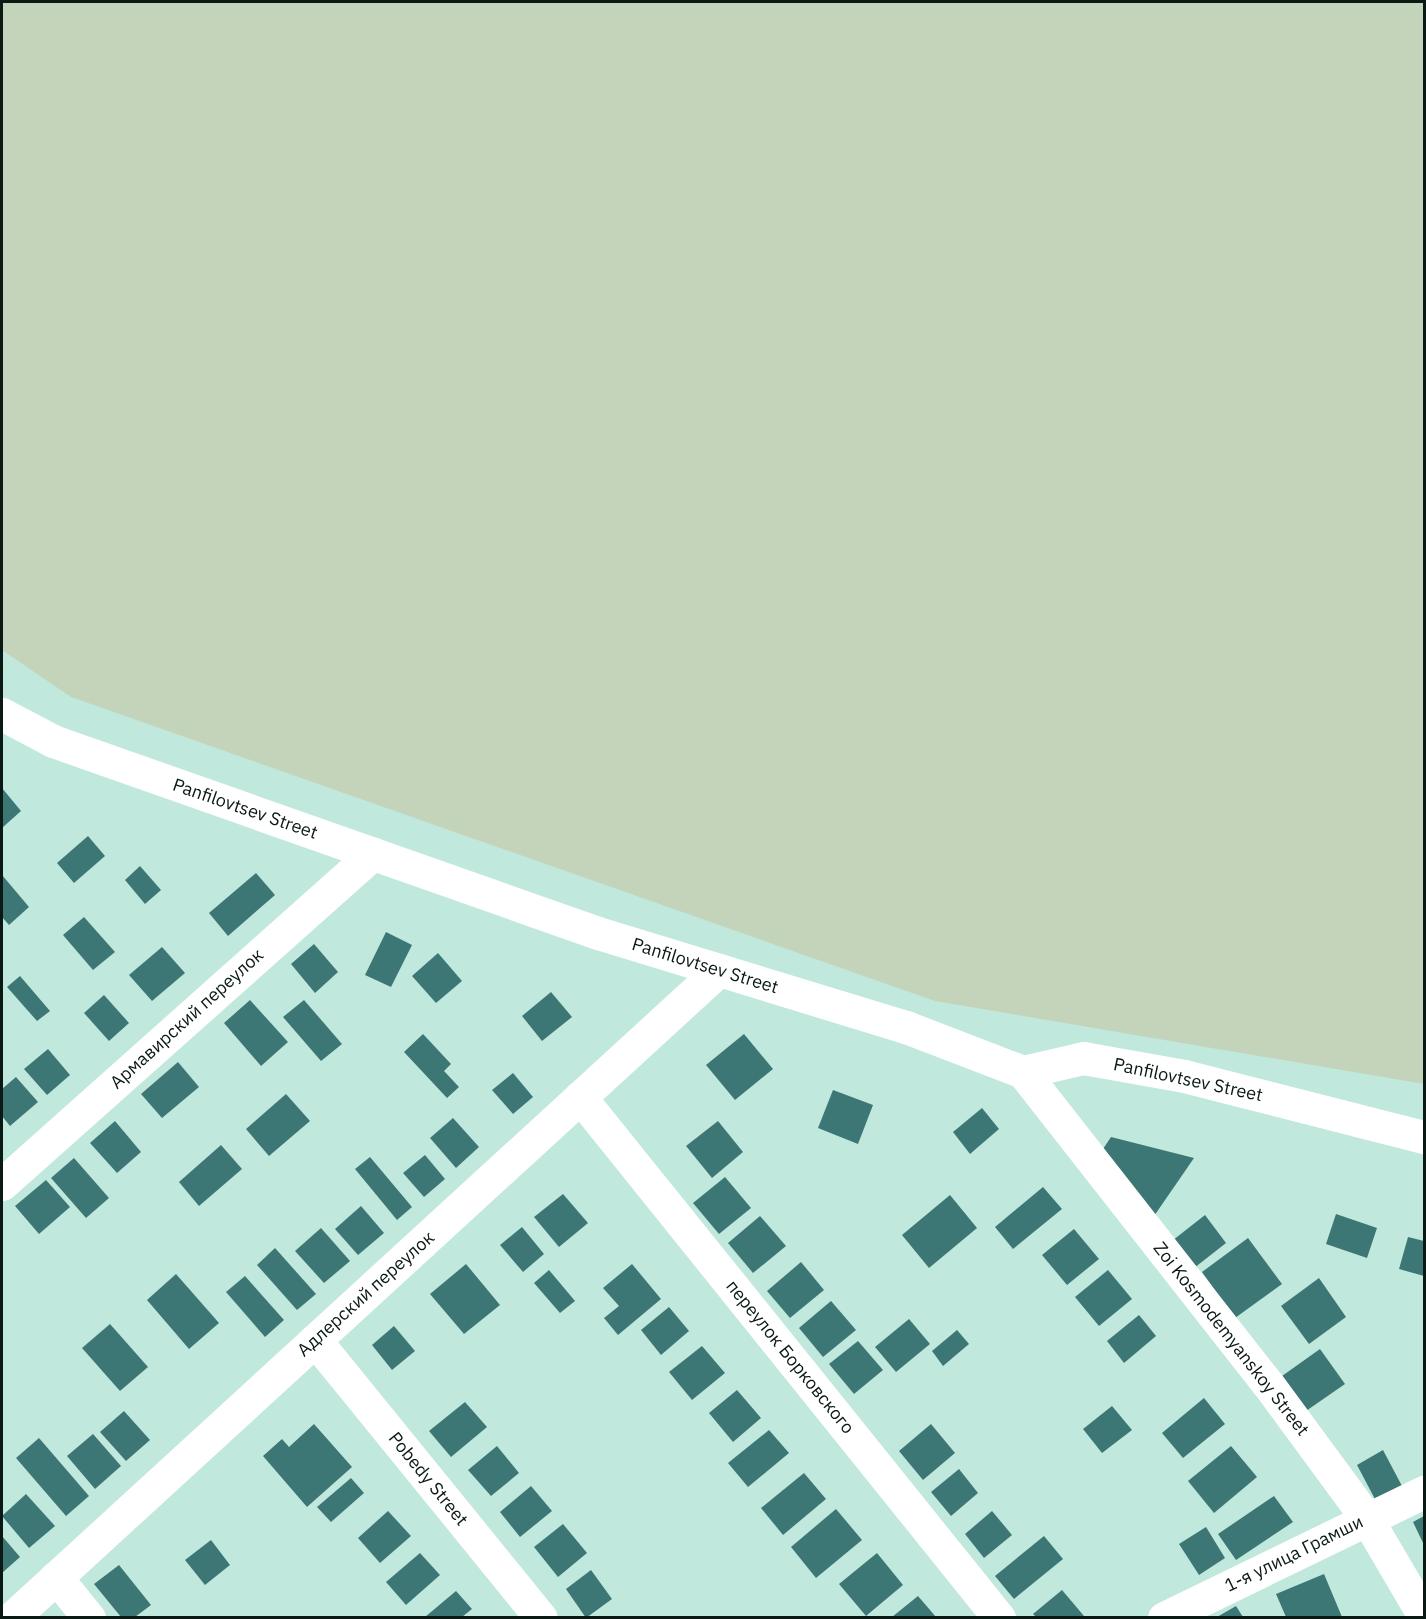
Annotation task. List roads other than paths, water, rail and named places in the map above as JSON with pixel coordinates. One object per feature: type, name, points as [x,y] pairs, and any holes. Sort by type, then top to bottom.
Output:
[{"type":"street","name":"Panfilovtsev Street","points":[[4,719],[52,741],[598,933],[906,1027],[1023,1072],[1083,1058],[1184,1076],[1425,1137]]},
{"type":"street","name":"Армавирский переулок","points":[[2,1184],[373,854]]},
{"type":"street","name":"Адлерский переулок","points":[[12,1617],[719,970]]},
{"type":"street","name":"Zoi Kosmodemyanskoy Street","points":[[1023,1072],[1268,1384],[1367,1518],[1425,1616]]},
{"type":"street","name":"переулок Борковского","points":[[580,1097],[999,1617]]},
{"type":"street","name":"Pobedy Street","points":[[315,1340],[541,1617]]},
{"type":"street","name":"1-я улица Грамши","points":[[1164,1617],[1425,1492]]},
{"type":"street","points":[[56,1577],[89,1617]]}]
